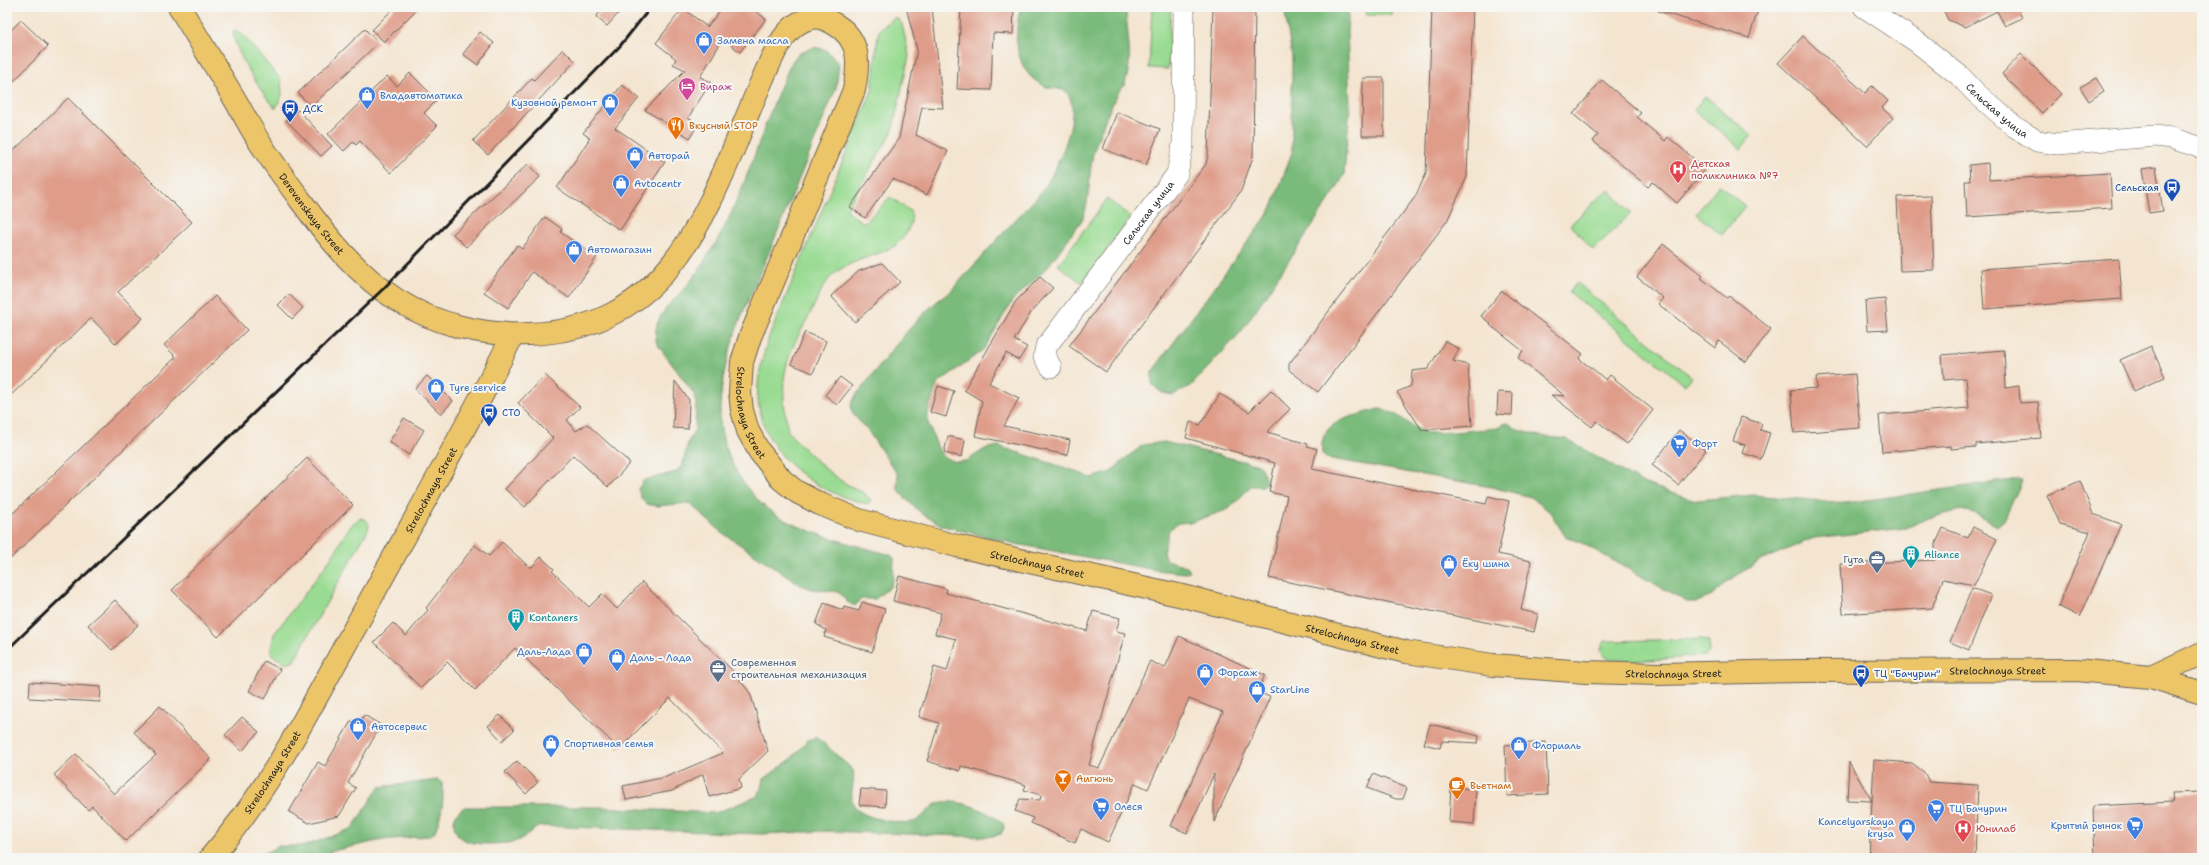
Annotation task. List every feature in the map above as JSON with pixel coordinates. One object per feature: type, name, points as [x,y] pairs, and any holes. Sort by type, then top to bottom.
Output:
[{"type":"main road","name":"Derevenskaya Street","points":[[179,7],[262,147],[319,225],[344,255],[394,298],[412,309],[445,323],[513,335]]},
{"type":"main road","name":"Strelochnaya Street","points":[[210,858],[228,838],[254,801],[296,733],[483,395],[513,335],[546,334],[583,327],[622,310],[653,286],[686,245],[702,219],[720,183],[760,85],[780,43],[792,29],[805,20],[814,17],[827,20],[842,29],[851,37],[857,48],[858,64],[854,90],[750,337],[742,362],[740,393],[748,431],[769,464],[782,480],[797,492],[820,504],[859,520],[957,546],[1183,596],[1406,652],[1493,665],[1586,672],[1658,674],[2029,669],[2076,670],[2152,678],[2202,693]]},
{"type":"main road","points":[[2152,678],[2202,654]]},
{"type":"street","name":"Сельская улица","points":[[1051,367],[1044,356],[1046,347],[1177,174],[1182,146],[1184,7]]},
{"type":"street","name":"Сельская улица","points":[[1864,7],[1917,42],[1960,76],[1976,93],[2015,127],[2037,141],[2058,144],[2156,136],[2171,138],[2202,148]]},
{"type":"green space","points":[[1021,7],[1126,7],[1129,45],[1128,74],[1117,95],[1095,146],[1091,162],[1087,204],[1082,220],[1046,269],[1013,300],[984,349],[937,384],[928,412],[928,423],[940,453],[946,458],[956,462],[966,461],[985,449],[998,446],[1075,471],[1091,478],[1111,472],[1143,445],[1164,442],[1259,465],[1266,482],[1263,486],[1251,486],[1229,509],[1192,522],[1178,523],[1169,530],[1163,552],[1166,560],[1186,566],[1190,571],[1186,573],[1155,570],[1016,544],[943,526],[922,514],[901,494],[897,488],[898,475],[868,431],[852,413],[851,405],[856,395],[900,340],[924,313],[949,293],[1037,197],[1044,188],[1061,155],[1070,128],[1072,103],[1068,94],[1064,90],[1050,88],[1036,81],[1028,74],[1022,64],[1017,42],[1018,18]]},
{"type":"green space","points":[[1152,7],[1171,7],[1168,69],[1149,68]]},
{"type":"green space","points":[[1284,7],[1349,7],[1347,31],[1350,106],[1344,175],[1334,193],[1241,332],[1191,386],[1173,395],[1162,393],[1152,384],[1152,372],[1266,217],[1273,205],[1292,152],[1292,57]]},
{"type":"green space","points":[[1366,7],[1392,7],[1392,15],[1366,15]]},
{"type":"green space","points":[[894,18],[898,19],[902,24],[909,56],[892,132],[847,208],[848,212],[864,223],[890,197],[910,211],[910,226],[901,240],[893,247],[842,268],[828,280],[793,346],[786,368],[784,384],[784,400],[788,431],[804,449],[825,468],[840,480],[867,496],[871,501],[868,504],[849,499],[812,482],[796,470],[782,455],[770,439],[762,421],[758,400],[758,384],[760,368],[769,337],[872,91],[878,34],[880,29]]},
{"type":"green space","points":[[234,30],[241,33],[281,80],[282,95],[276,108],[256,83],[236,46]]},
{"type":"green space","points":[[814,47],[826,50],[839,64],[836,88],[736,332],[724,375],[720,420],[721,432],[728,455],[747,487],[763,505],[789,522],[806,529],[824,536],[891,555],[894,558],[893,579],[890,587],[875,599],[861,599],[855,606],[847,602],[839,592],[812,589],[801,585],[721,532],[689,503],[657,506],[646,504],[641,498],[638,489],[644,480],[676,472],[683,464],[688,442],[695,429],[696,403],[694,394],[657,344],[657,326],[660,318],[665,310],[693,278],[719,237],[742,187],[781,85],[793,60],[798,54]]},
{"type":"green space","points":[[1705,96],[1752,135],[1741,149],[1694,110]]},
{"type":"green space","points":[[1719,185],[1745,206],[1722,235],[1696,214]]},
{"type":"green space","points":[[1608,189],[1631,213],[1593,250],[1570,225]]},
{"type":"green space","points":[[1107,199],[1131,217],[1082,283],[1058,265]]},
{"type":"green space","points":[[1577,283],[1692,377],[1685,385],[1569,292]]},
{"type":"green space","points":[[1378,409],[1390,412],[1418,429],[1429,433],[1498,428],[1502,424],[1508,423],[1518,430],[1540,436],[1566,439],[1640,482],[1689,499],[1698,500],[1752,495],[1846,503],[2019,479],[2022,481],[2004,520],[1997,526],[1974,513],[1961,510],[1929,518],[1906,528],[1814,538],[1757,562],[1727,582],[1712,596],[1697,602],[1687,602],[1582,543],[1565,536],[1550,512],[1531,497],[1491,487],[1326,458],[1323,455],[1322,444],[1324,436],[1329,429],[1343,420]]},
{"type":"green space","points":[[361,518],[366,520],[369,524],[368,530],[293,662],[286,664],[272,655],[271,649],[274,634],[332,557],[351,525]]},
{"type":"green space","points":[[1703,639],[1709,641],[1709,652],[1704,656],[1669,659],[1616,660],[1605,657],[1601,649],[1605,641]]},
{"type":"green space","points":[[818,738],[853,770],[854,779],[852,802],[858,810],[865,814],[893,822],[910,822],[920,819],[932,807],[939,803],[951,802],[975,807],[990,814],[1003,823],[1004,828],[1001,834],[988,837],[826,831],[761,834],[541,826],[513,842],[492,844],[466,841],[459,836],[455,830],[455,816],[465,807],[599,807],[715,813],[758,796],[764,779],[790,760],[808,740]]},
{"type":"green space","points":[[438,780],[442,783],[443,789],[442,809],[434,833],[428,836],[382,840],[332,851],[319,858],[256,858],[278,846],[305,846],[348,830],[353,827],[379,787]]},
{"type":"building","points":[[395,7],[419,7],[384,42],[372,30]]},
{"type":"building","points":[[604,7],[624,7],[607,26],[596,17]]},
{"type":"building","points":[[723,7],[750,7],[766,19],[740,52],[723,39],[700,77],[711,82],[688,118],[698,124],[690,138],[645,110],[685,70],[673,64],[676,59],[656,43],[683,8],[707,27]]},
{"type":"building","points":[[906,7],[932,7],[943,108],[922,107],[916,135],[948,151],[927,195],[893,179],[865,218],[850,207],[899,138],[917,50]]},
{"type":"building","points":[[961,7],[1014,7],[1013,34],[993,33],[991,90],[957,89]]},
{"type":"building","points":[[1213,7],[1255,7],[1253,157],[1241,191],[1106,372],[1069,346],[1206,164],[1208,155]]},
{"type":"building","points":[[1432,7],[1473,7],[1467,177],[1447,221],[1318,392],[1289,370],[1289,364],[1415,197],[1426,174]]},
{"type":"building","points":[[1658,7],[1759,7],[1749,38],[1658,11]]},
{"type":"building","points":[[1942,7],[2017,7],[2022,18],[2005,26],[1997,11],[1965,27],[1948,20]]},
{"type":"building","points":[[21,20],[48,46],[7,88],[7,34]]},
{"type":"building","points":[[365,29],[378,43],[311,107],[298,93]]},
{"type":"building","points":[[480,32],[494,43],[478,65],[463,54]]},
{"type":"building","points":[[1803,36],[1865,93],[1872,86],[1888,101],[1882,108],[1893,118],[1867,146],[1778,63]]},
{"type":"building","points":[[563,49],[575,61],[488,155],[473,141],[532,78],[534,80]]},
{"type":"building","points":[[2021,54],[2061,94],[2042,113],[2002,74]]},
{"type":"building","points":[[410,73],[437,100],[424,113],[437,126],[391,173],[360,141],[356,145],[353,142],[344,151],[328,134],[387,76],[397,86]]},
{"type":"building","points":[[1363,78],[1384,78],[1384,136],[1362,136]]},
{"type":"building","points":[[2096,78],[2104,91],[2089,101],[2080,87]]},
{"type":"building","points":[[1602,80],[1641,113],[1637,117],[1665,141],[1668,137],[1706,169],[1677,203],[1653,182],[1648,187],[1593,141],[1598,135],[1573,114]]},
{"type":"building","points":[[622,85],[639,98],[615,128],[665,162],[620,230],[557,188],[590,138],[583,133]]},
{"type":"building","points":[[68,98],[192,222],[118,292],[143,318],[116,344],[91,318],[7,399],[7,157]]},
{"type":"building","points":[[298,110],[332,146],[321,156],[286,120]]},
{"type":"building","points":[[1117,112],[1160,129],[1146,165],[1103,149]]},
{"type":"building","points":[[1988,163],[1989,180],[2110,173],[2112,208],[1967,217],[1965,181],[1970,181],[1969,165]]},
{"type":"building","points":[[528,164],[540,177],[466,247],[453,234]]},
{"type":"building","points":[[2156,167],[2163,211],[2149,213],[2142,169]]},
{"type":"building","points":[[1931,196],[1934,270],[1900,271],[1897,197]]},
{"type":"building","points":[[545,217],[562,229],[560,232],[597,257],[569,298],[532,272],[508,308],[484,292],[517,245],[522,249]]},
{"type":"building","points":[[1663,244],[1703,276],[1701,278],[1727,298],[1729,296],[1771,329],[1746,362],[1719,341],[1715,348],[1658,304],[1663,298],[1637,277]]},
{"type":"building","points":[[2119,259],[2122,299],[1984,309],[1981,269]]},
{"type":"building","points":[[882,263],[900,282],[855,322],[831,296],[859,271]]},
{"type":"building","points":[[1040,277],[1053,288],[1032,311],[1014,340],[1027,347],[1019,360],[1006,353],[989,383],[1019,398],[1004,426],[1070,440],[1067,455],[975,436],[982,401],[964,390],[1016,301]]},
{"type":"building","points":[[1502,291],[1583,354],[1579,359],[1606,380],[1610,375],[1653,410],[1627,444],[1597,421],[1592,427],[1551,395],[1565,396],[1518,358],[1523,351],[1481,316]]},
{"type":"building","points":[[289,294],[303,308],[292,319],[278,305]]},
{"type":"building","points":[[215,296],[247,330],[7,562],[7,519],[176,357],[164,345]]},
{"type":"building","points":[[1885,299],[1888,330],[1867,331],[1865,301]]},
{"type":"building","points":[[805,332],[826,341],[813,373],[791,364]]},
{"type":"building","points":[[1445,341],[1459,349],[1453,361],[1468,365],[1472,426],[1422,430],[1397,392],[1411,386],[1412,371],[1428,369]]},
{"type":"building","points":[[2151,346],[2165,377],[2134,391],[2120,360]]},
{"type":"building","points":[[2004,350],[2006,388],[2019,386],[2020,403],[2038,402],[2041,438],[1976,444],[1976,447],[1951,449],[1951,446],[1882,452],[1879,415],[1969,408],[1966,378],[1944,380],[1942,355]]},
{"type":"building","points":[[1855,374],[1860,428],[1794,433],[1791,390],[1817,388],[1816,377]]},
{"type":"building","points":[[545,375],[580,407],[567,420],[576,431],[587,424],[630,463],[608,487],[573,455],[525,507],[505,489],[553,438],[518,403]]},
{"type":"building","points":[[427,376],[453,401],[441,414],[415,389]]},
{"type":"building","points":[[840,377],[852,386],[837,405],[825,395]]},
{"type":"building","points":[[675,381],[689,400],[688,429],[673,428]]},
{"type":"building","points":[[938,386],[954,391],[946,417],[930,412]]},
{"type":"building","points":[[1271,390],[1290,409],[1267,432],[1308,444],[1307,446],[1317,449],[1312,469],[1486,504],[1488,496],[1509,501],[1498,554],[1531,561],[1521,610],[1538,614],[1534,632],[1269,578],[1287,496],[1269,492],[1275,463],[1186,438],[1190,422],[1200,425],[1220,394],[1249,412]]},
{"type":"building","points":[[1498,392],[1513,393],[1512,415],[1497,414]]},
{"type":"building","points":[[1741,417],[1762,424],[1760,430],[1770,433],[1761,459],[1742,453],[1745,445],[1733,441]]},
{"type":"building","points":[[404,418],[424,430],[409,455],[389,442]]},
{"type":"building","name":"Форт","points":[[1679,430],[1706,450],[1678,485],[1652,465]]},
{"type":"building","points":[[948,436],[965,440],[962,457],[944,453]]},
{"type":"building","points":[[307,458],[353,505],[218,637],[172,590]]},
{"type":"building","points":[[2080,481],[2093,514],[2121,524],[2080,617],[2058,606],[2090,532],[2060,524],[2047,495]]},
{"type":"building","name":"Aliance","points":[[1973,527],[1997,539],[1974,585],[1943,579],[1932,608],[1843,614],[1840,564],[1935,560],[1935,545],[1943,528],[1968,538]]},
{"type":"building","points":[[502,542],[529,567],[532,567],[541,557],[554,569],[552,571],[589,607],[602,594],[617,609],[642,582],[732,670],[750,693],[768,751],[739,779],[741,788],[709,797],[703,774],[672,791],[626,800],[623,786],[666,777],[723,753],[670,698],[619,749],[515,648],[475,690],[447,662],[421,688],[374,642],[393,623],[406,636],[428,610],[426,608],[475,545],[489,556]]},
{"type":"building","points":[[899,576],[947,589],[946,593],[1087,631],[1093,611],[1120,618],[1116,631],[1125,633],[1089,765],[1099,768],[1150,661],[1165,668],[1179,636],[1265,675],[1257,692],[1270,697],[1214,822],[1214,774],[1187,833],[1171,826],[1223,712],[1189,699],[1148,789],[1135,783],[1108,842],[1081,829],[1075,843],[1031,823],[1033,818],[1015,811],[1020,799],[1040,800],[1041,795],[1024,790],[1026,785],[961,766],[960,771],[927,761],[939,723],[919,717],[934,667],[947,671],[956,639],[935,634],[941,613],[893,601]]},
{"type":"building","points":[[1972,588],[1991,595],[1969,650],[1950,642]]},
{"type":"building","points":[[115,600],[138,625],[112,650],[88,625]]},
{"type":"building","points":[[862,602],[885,609],[872,652],[824,637],[826,630],[816,624],[824,603],[843,610],[844,607],[859,611]]},
{"type":"building","points":[[264,661],[280,669],[265,699],[249,691]]},
{"type":"building","points":[[30,682],[101,687],[100,702],[29,698]]},
{"type":"building","points":[[160,706],[211,759],[126,841],[92,806],[88,810],[54,775],[76,754],[114,794],[156,755],[134,732]]},
{"type":"building","points":[[364,715],[381,725],[348,783],[356,788],[339,816],[309,823],[289,812],[318,762],[325,766],[351,721],[358,725]]},
{"type":"building","points":[[500,715],[514,730],[502,741],[488,726]]},
{"type":"building","points":[[242,717],[259,732],[242,751],[225,735]]},
{"type":"building","points":[[1430,724],[1479,736],[1478,743],[1442,741],[1440,748],[1424,744]]},
{"type":"building","points":[[1546,742],[1548,794],[1507,796],[1505,745]]},
{"type":"building","points":[[1874,760],[1912,763],[1924,772],[1929,782],[1978,785],[1975,858],[1869,858]]},
{"type":"building","points":[[517,761],[538,782],[526,794],[505,772]]},
{"type":"building","points":[[1849,762],[1872,801],[1847,800]]},
{"type":"building","points":[[1373,774],[1407,788],[1403,799],[1396,799],[1367,788]]},
{"type":"building","points":[[1451,787],[1476,789],[1474,824],[1449,822]]},
{"type":"building","points":[[861,789],[886,791],[885,807],[859,805]]},
{"type":"building","points":[[2202,792],[2202,858],[2095,858],[2093,806],[2173,802],[2172,793]]},
{"type":"railway","points":[[7,650],[383,289],[620,46],[651,7]]},
{"type":"place","name":"Замена масла","points":[[704,55]]},
{"type":"place","name":"Вираж","points":[[687,101]]},
{"type":"place","name":"Владавтоматика","points":[[367,110]]},
{"type":"place","name":"Кузовной ремонт","points":[[610,117]]},
{"type":"place","name":"ДСК","points":[[290,123]]},
{"type":"place","name":"Вкусный STOP","points":[[676,140]]},
{"type":"place","name":"Авторай","points":[[635,170]]},
{"type":"place","name":"Детская поликлиника №7","points":[[1678,184]]},
{"type":"place","name":"Avtocentr","points":[[621,198]]},
{"type":"place","name":"Сельская","points":[[2172,202]]},
{"type":"place","name":"Автомагазин","points":[[574,264]]},
{"type":"place","name":"Tyre service","points":[[436,402]]},
{"type":"place","name":"СТО","points":[[489,427]]},
{"type":"place","name":"Форт","points":[[1679,458]]},
{"type":"place","name":"Aliance","points":[[1911,569]]},
{"type":"place","name":"Гута","points":[[1877,574]]},
{"type":"place","name":"Ёку шина","points":[[1449,578]]},
{"type":"place","name":"Kontaners","points":[[516,632]]},
{"type":"place","name":"Даль-Лада","points":[[584,666]]},
{"type":"place","name":"Даль - Лада","points":[[617,672]]},
{"type":"place","name":"Современная строительная механизация","points":[[718,683]]},
{"type":"place","name":"Форсаж","points":[[1205,687]]},
{"type":"place","name":"ТЦ \"Бачурин\"","points":[[1861,688]]},
{"type":"place","name":"StarLine","points":[[1257,704]]},
{"type":"place","name":"Автосервис","points":[[358,741]]},
{"type":"place","name":"Спортивная семья","points":[[551,758]]},
{"type":"place","name":"Флориаль","points":[[1519,760]]},
{"type":"place","name":"Аигюнь","points":[[1063,793]]},
{"type":"place","name":"Вьетнам","points":[[1457,800]]},
{"type":"place","name":"Олеся","points":[[1101,821]]},
{"type":"place","name":"ТЦ Бачурин","points":[[1936,823]]},
{"type":"place","name":"Крытый рынок","points":[[2135,840]]},
{"type":"place","name":"Kancelyarskaya krysa","points":[[1907,842]]},
{"type":"place","name":"Юнилаб","points":[[1963,843]]}]
